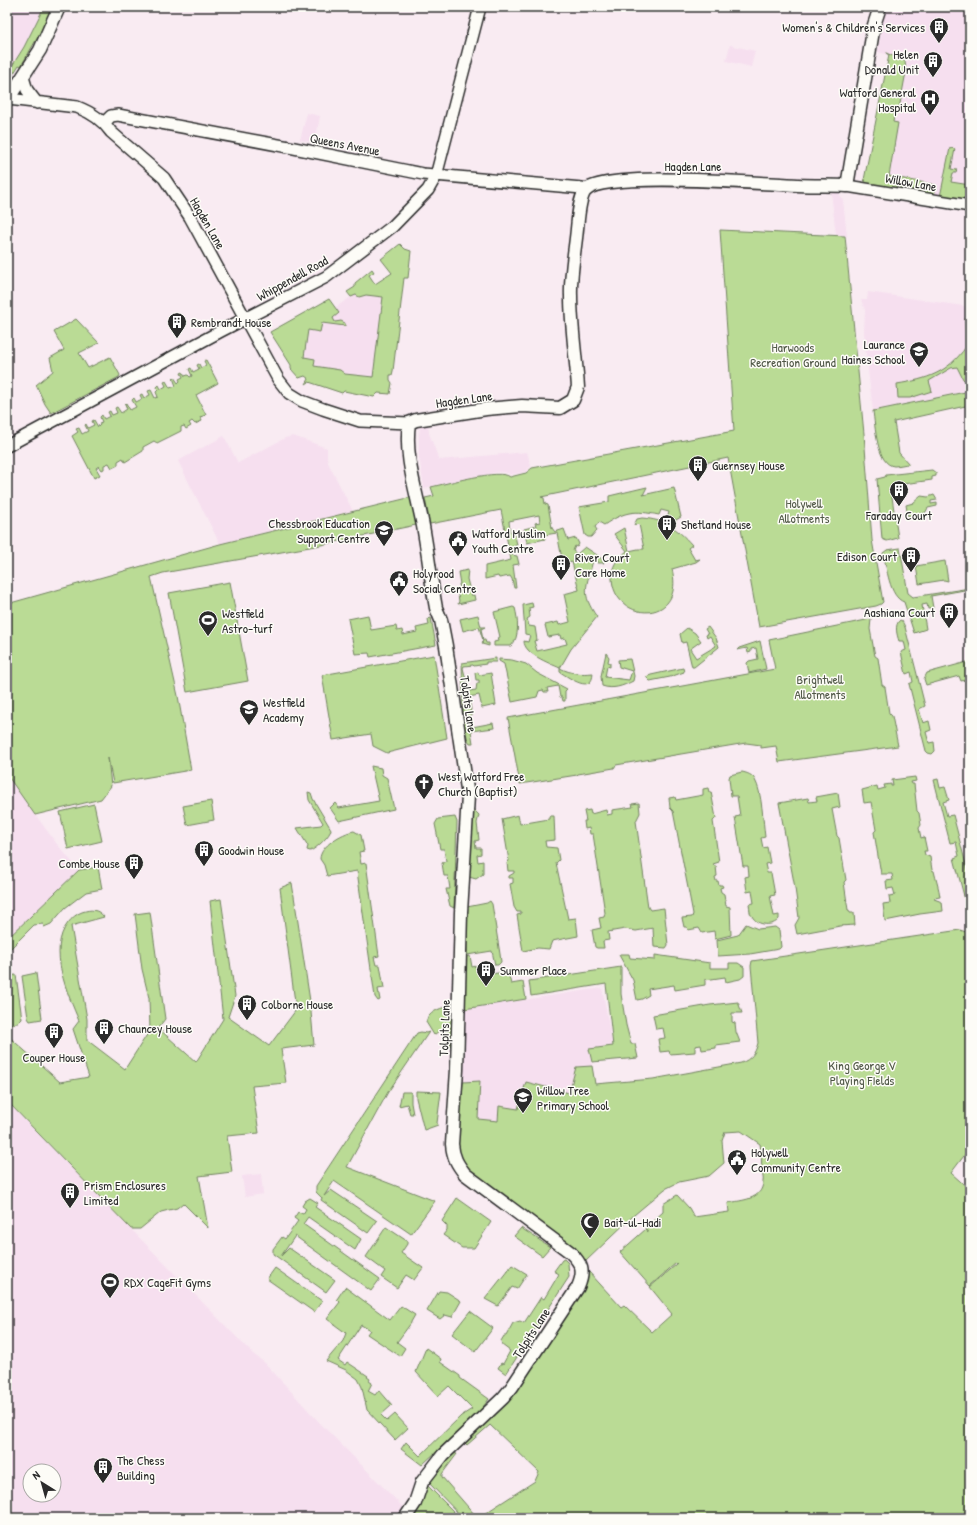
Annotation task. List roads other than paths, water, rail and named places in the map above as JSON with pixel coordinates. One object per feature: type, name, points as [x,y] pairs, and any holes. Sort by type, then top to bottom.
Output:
[{"type":"main road","points":[[8,100],[40,50],[59,7]]},
{"type":"main road","points":[[847,186],[874,25],[880,7]]},
{"type":"main road","points":[[824,185],[850,170]]},
{"type":"main road","name":"Hagden Lane","points":[[409,423],[416,420],[501,408],[522,406],[560,408],[573,400],[578,387],[570,295],[582,195],[593,185],[609,182],[717,180],[798,185],[847,186]]},
{"type":"main road","name":"Tolpits Lane","points":[[405,1518],[415,1503],[422,1482],[443,1455],[503,1398],[512,1387],[578,1287],[582,1278],[582,1268],[578,1260],[570,1252],[465,1174],[457,1165],[452,1155],[459,1004],[461,912],[468,796],[447,652],[436,608],[407,437],[409,423]]},
{"type":"street","name":"Whippendell Road","points":[[7,446],[244,319],[326,277],[393,226],[428,190],[436,176],[480,7]]},
{"type":"street","points":[[23,77],[27,90],[37,103]]},
{"type":"street","name":"Hagden Lane","points":[[8,100],[77,107],[87,111],[106,124],[111,132],[164,178],[190,217],[278,380],[289,393],[302,402],[360,421],[409,423]]},
{"type":"street","name":"Queens Avenue","points":[[106,124],[105,122],[111,116],[118,115],[423,174],[582,188],[586,190]]},
{"type":"street","name":"Willow Lane","points":[[847,186],[970,206]]},
{"type":"place","name":"Women's & Children's Services","points":[[939,44]]},
{"type":"place","name":"Helen Donald Unit","points":[[933,78]]},
{"type":"place","name":"Watford General Hospital","points":[[930,116]]},
{"type":"place","name":"Rembrandt House","points":[[177,339]]},
{"type":"place","name":"Laurance Haines School","points":[[919,368]]},
{"type":"place","name":"Guernsey House","points":[[698,482]]},
{"type":"place","name":"Faraday Court","points":[[899,507]]},
{"type":"place","name":"Shetland House","points":[[667,541]]},
{"type":"place","name":"Chessbrook Education Support Centre","points":[[384,547]]},
{"type":"place","name":"Watford Muslim Youth Centre","points":[[458,557]]},
{"type":"place","name":"Edison Court","points":[[911,573]]},
{"type":"place","name":"River Court Care Home","points":[[561,581]]},
{"type":"place","name":"Holyrood Social Centre","points":[[399,597]]},
{"type":"place","name":"Aashiana Court","points":[[949,629]]},
{"type":"place","name":"Westfield Astro-turf","points":[[208,637]]},
{"type":"place","name":"Westfield Academy","points":[[249,726]]},
{"type":"place","name":"West Watford Free Church (Baptist)","points":[[424,800]]},
{"type":"place","name":"Goodwin House","points":[[204,867]]},
{"type":"place","name":"Combe House","points":[[134,880]]},
{"type":"place","name":"Summer Place","points":[[486,987]]},
{"type":"place","name":"Colborne House","points":[[247,1021]]},
{"type":"place","name":"Chauncey House","points":[[104,1045]]},
{"type":"place","name":"Couper House","points":[[54,1049]]},
{"type":"place","name":"Willow Tree Primary School","points":[[523,1114]]},
{"type":"place","name":"Holywell Community Centre","points":[[737,1176]]},
{"type":"place","name":"Prism Enclosures Limited","points":[[70,1209]]},
{"type":"place","name":"Bait-ul-Hadi","points":[[590,1239]]},
{"type":"place","name":"RDX CageFit Gyms","points":[[110,1299]]},
{"type":"place","name":"The Chess Building","points":[[103,1484]]},
{"type":"park label","name":"Harwoods Recreation Ground","points":[[793,354]]},
{"type":"park label","name":"Holywell Allotments","points":[[804,510]]},
{"type":"park label","name":"Brightwell Allotments","points":[[820,686]]},
{"type":"park label","name":"King George V Playing FIelds","points":[[862,1072]]}]
